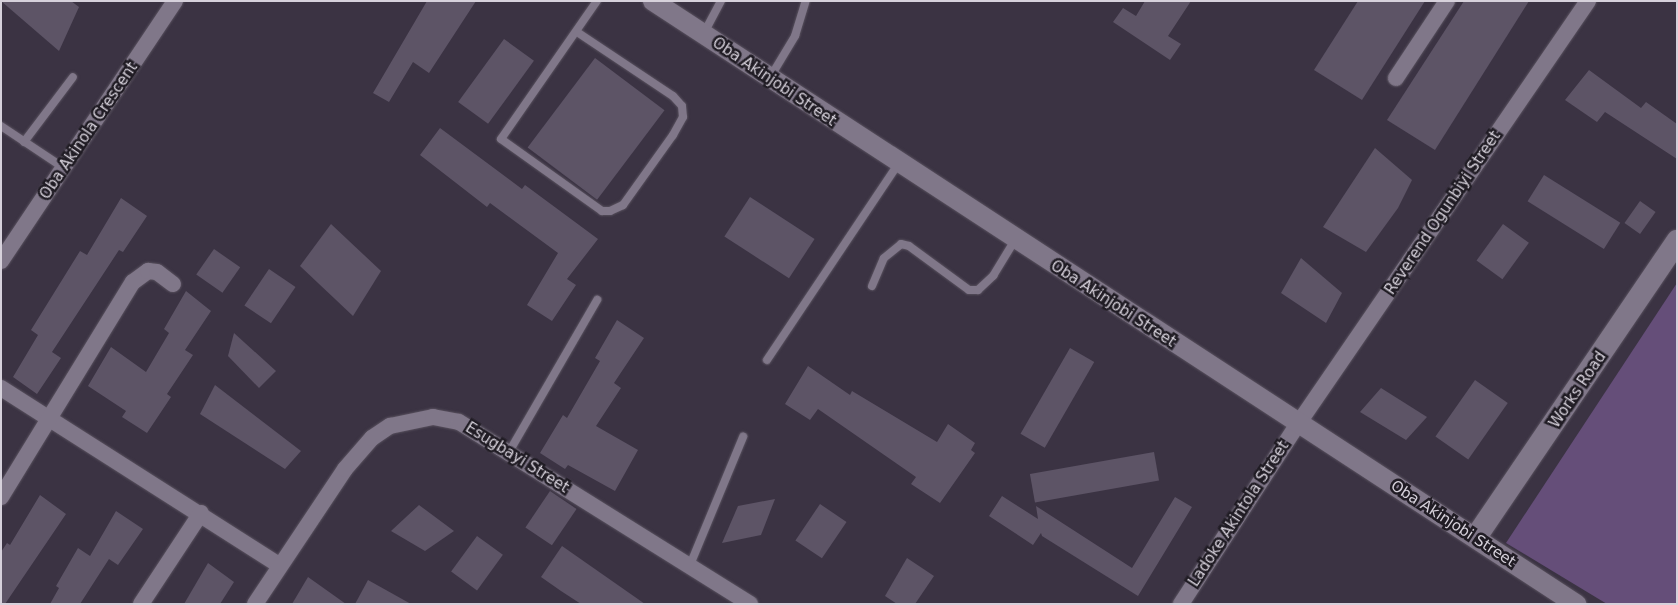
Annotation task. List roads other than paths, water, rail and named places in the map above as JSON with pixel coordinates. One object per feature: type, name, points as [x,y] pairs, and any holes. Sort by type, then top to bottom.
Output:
[{"type":"main road","name":"Works Road","points":[[1476,537],[1677,241]]},
{"type":"street","name":"Oba Akinola Crescent","points":[[1,261],[175,1]]},
{"type":"street","name":"Oba Akinjobi Street","points":[[653,1],[898,164],[1298,424],[1476,537],[1576,604]]},
{"type":"street","points":[[1396,78],[1447,1]]},
{"type":"street","name":"Reverend Ogunbiyi Street","points":[[1298,424],[1588,1]]},
{"type":"street","points":[[1,496],[133,282],[148,271],[157,272],[173,284]]},
{"type":"street","points":[[1,388],[201,513],[280,565]]},
{"type":"street","name":"Esugbayi Street","points":[[255,604],[345,469],[372,438],[390,426],[434,416],[459,422],[690,566],[727,598],[750,604]]},
{"type":"street","name":"Ladoke Akintola Street","points":[[1181,604],[1298,424]]},
{"type":"street","points":[[141,604],[201,513]]},
{"type":"lane","points":[[577,32],[674,96],[682,106],[683,117],[673,135],[623,206],[610,211],[602,211],[501,139],[597,1]]},
{"type":"lane","points":[[703,35],[720,1]]},
{"type":"lane","points":[[769,79],[795,36],[806,1]]},
{"type":"lane","points":[[24,142],[73,77]]},
{"type":"lane","points":[[1,126],[64,168]]},
{"type":"lane","points":[[767,360],[898,164]]},
{"type":"lane","points":[[872,286],[884,258],[893,247],[901,244],[909,246],[969,290],[978,290],[993,276],[1015,240]]},
{"type":"lane","points":[[509,452],[597,300]]},
{"type":"lane","points":[[690,566],[743,437]]}]
